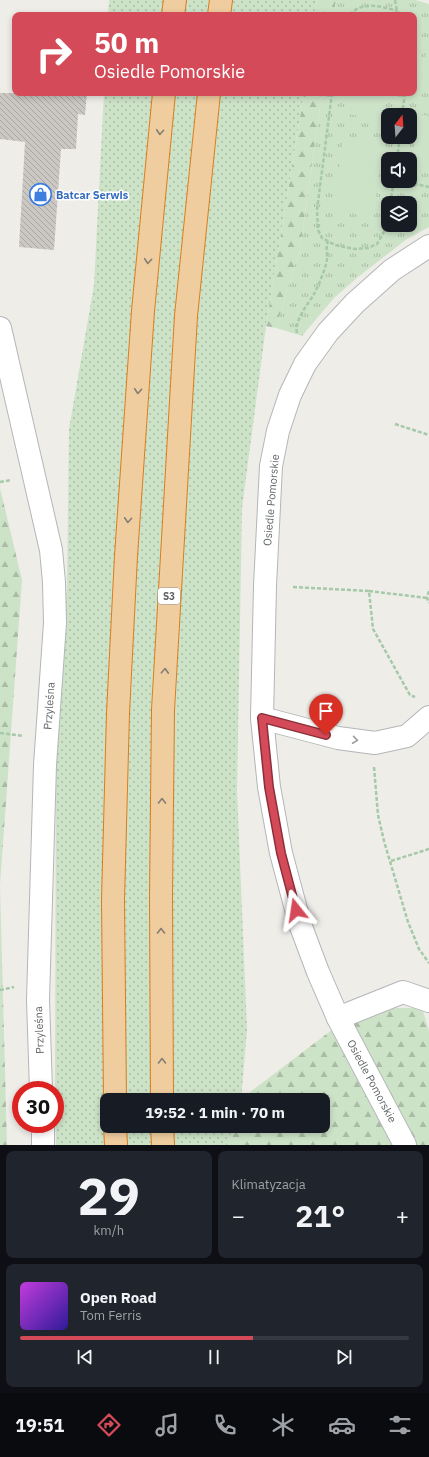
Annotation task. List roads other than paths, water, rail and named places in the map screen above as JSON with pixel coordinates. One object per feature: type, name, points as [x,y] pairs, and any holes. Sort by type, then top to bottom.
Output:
[{"type":"highway","points":[[173,12],[175,0]]},
{"type":"highway","points":[[219,12],[221,0]]},
{"type":"highway","points":[[115,1093],[114,900],[118,712],[126,556],[143,319],[164,96]]},
{"type":"highway","name":"S3","points":[[162,1093],[161,896],[164,710],[186,316],[209,96]]},
{"type":"highway","points":[[115,1133],[116,1145]]},
{"type":"highway","points":[[162,1133],[163,1145]]},
{"type":"street","name":"Osiedle Pomorskie","points":[[405,1145],[338,1018],[300,924],[281,853],[269,787],[262,718],[265,586],[271,466],[278,431],[290,395],[305,364],[328,332],[355,303],[392,270],[429,246]]},
{"type":"street","name":"Przyleśna","points":[[0,328],[50,542],[54,582],[55,623],[45,765],[38,1000],[41,1081]]},
{"type":"street","points":[[262,718],[338,738],[375,743],[407,736],[429,717]]},
{"type":"street","points":[[338,1018],[403,992],[429,1001]]},
{"type":"street","points":[[43,1133],[43,1145]]},
{"type":"place","name":"Batcar Serwis","points":[[40,195]]}]
